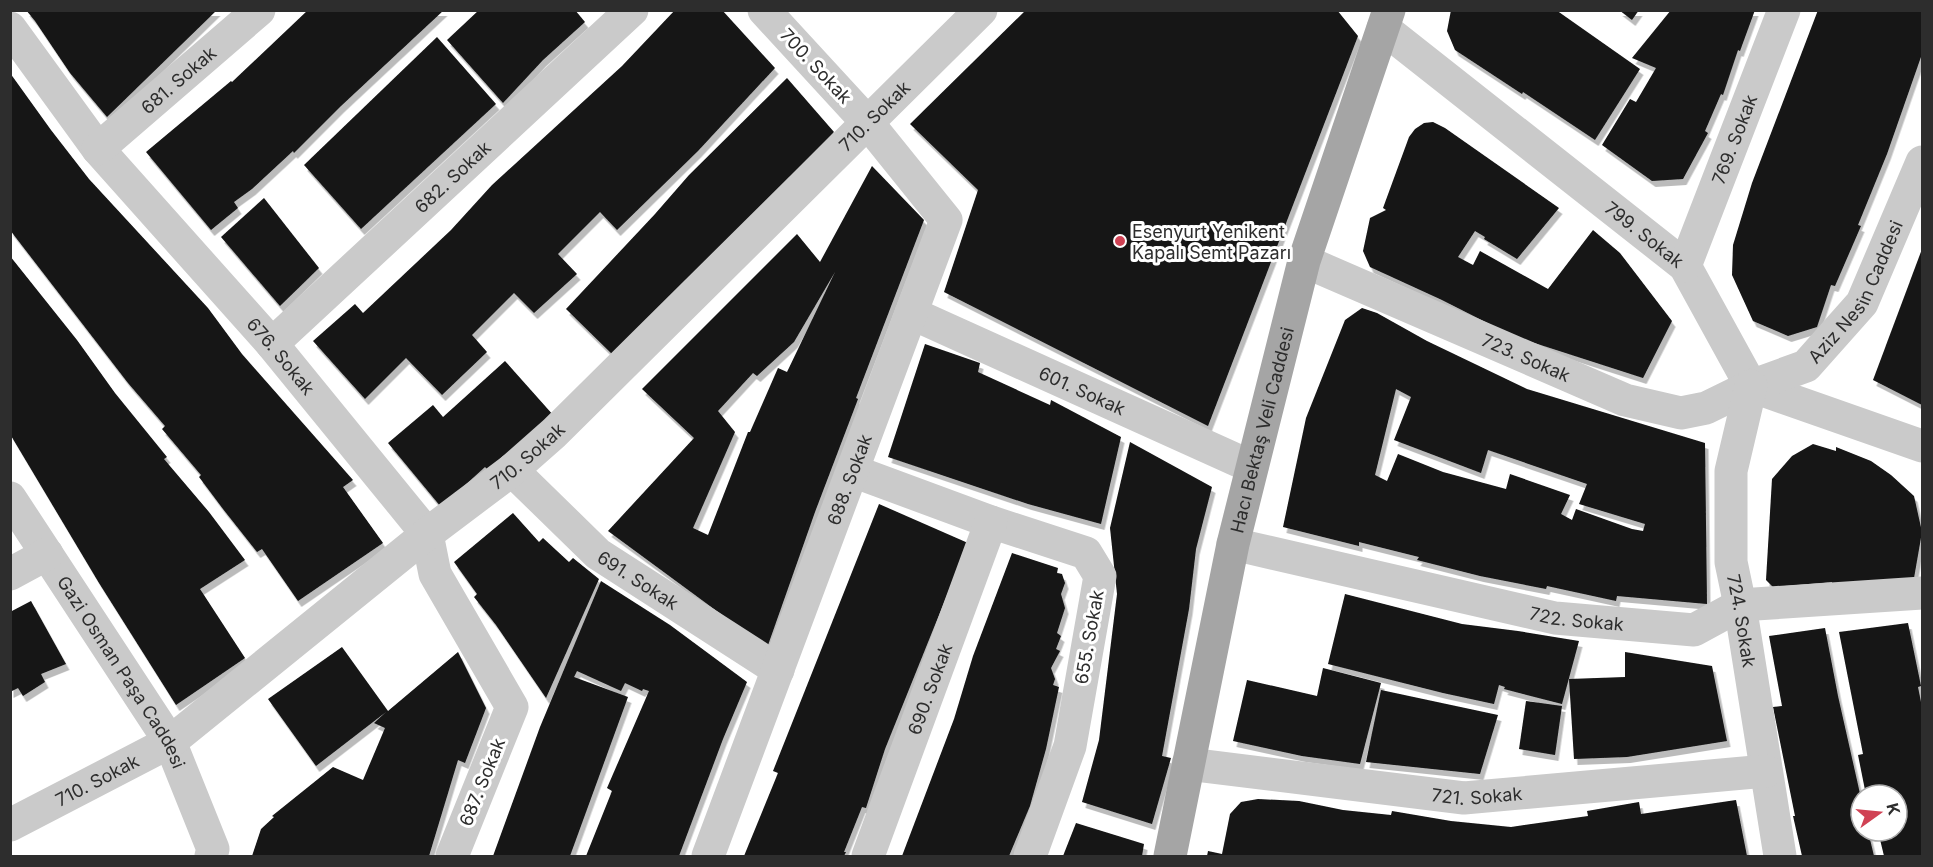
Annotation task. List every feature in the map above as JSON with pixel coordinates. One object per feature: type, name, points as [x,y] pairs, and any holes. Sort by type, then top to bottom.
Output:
[{"type":"main road","name":"Hacı Bektaş Veli Caddesi","points":[[1170,856],[1233,544],[1304,261],[1387,15]]},
{"type":"street","name":"681. Sokak","points":[[98,149],[259,10]]},
{"type":"street","name":"682. Sokak","points":[[272,344],[632,10]]},
{"type":"street","name":"700. Sokak","points":[[765,10],[867,122]]},
{"type":"street","name":"710. Sokak","points":[[10,825],[170,742],[427,534],[512,470],[554,433],[981,10]]},
{"type":"street","name":"769. Sokak","points":[[1685,266],[1784,10]]},
{"type":"street","name":"799. Sokak","points":[[1387,15],[1685,266],[1751,386]]},
{"type":"street","name":"676. Sokak","points":[[10,28],[98,149],[272,344],[427,534],[435,574],[512,707]]},
{"type":"street","name":"688. Sokak","points":[[708,856],[946,220],[867,122]]},
{"type":"street","name":"Aziz Nesin Caddesi","points":[[1751,386],[1806,366],[1862,303],[1923,162]]},
{"type":"street","name":"723. Sokak","points":[[1304,261],[1625,400],[1681,413],[1706,408],[1751,386]]},
{"type":"street","name":"601. Sokak","points":[[911,313],[1252,467]]},
{"type":"street","points":[[1751,386],[1923,446]]},
{"type":"street","name":"724. Sokak","points":[[1751,386],[1731,471],[1731,562],[1740,605],[1780,856]]},
{"type":"street","name":"691. Sokak","points":[[512,470],[598,554],[778,670]]},
{"type":"street","name":"655. Sokak","points":[[853,471],[992,522],[1086,553],[1100,576],[1070,746],[1030,856]]},
{"type":"street","name":"Gazi Osman Paşa Caddesi","points":[[10,498],[170,742],[213,849],[211,856]]},
{"type":"street","name":"690. Sokak","points":[[868,856],[992,522]]},
{"type":"street","name":"722. Sokak","points":[[1233,544],[1555,618],[1694,630],[1740,605],[1923,594]]},
{"type":"street","points":[[10,574],[47,554]]},
{"type":"street","name":"687. Sokak","points":[[452,856],[512,707]]},
{"type":"street","name":"721. Sokak","points":[[1188,764],[1464,798],[1766,771]]},
{"type":"building","points":[[26,10],[217,10],[107,117],[70,73]]},
{"type":"building","points":[[308,10],[444,10],[294,153],[293,151],[252,189],[234,202],[238,208],[211,230],[146,152],[232,82]]},
{"type":"building","points":[[479,10],[575,10],[585,22],[543,60],[503,103],[447,40]]},
{"type":"building","points":[[675,10],[722,10],[775,68],[698,151],[617,230],[600,212],[558,254],[577,274],[534,313],[514,293],[472,335],[487,352],[442,395],[406,358],[365,399],[313,341],[355,304],[363,313],[451,230],[492,185],[622,66]]},
{"type":"building","name":"Esenyurt Yenikent Kapalı Semt Pazarı","points":[[1026,10],[1337,10],[1358,36],[1208,426],[944,292],[978,190],[910,124]]},
{"type":"building","points":[[1451,10],[1556,10],[1640,69],[1595,140],[1455,50],[1447,31]]},
{"type":"building","points":[[1619,10],[1639,10],[1632,20]]},
{"type":"building","points":[[1671,10],[1755,10],[1740,51],[1738,50],[1723,95],[1721,94],[1705,131],[1708,133],[1683,179],[1652,181],[1602,145],[1630,99],[1636,102],[1656,68],[1632,58]]},
{"type":"building","points":[[1818,10],[1922,10],[1922,54],[1887,154],[1858,225],[1861,226],[1835,286],[1831,285],[1817,327],[1788,336],[1753,321],[1732,275],[1733,245],[1752,183]]},
{"type":"building","points":[[437,37],[496,104],[361,229],[304,165]]},
{"type":"building","points":[[10,73],[89,179],[208,308],[242,354],[353,480],[343,487],[383,543],[298,601],[262,549],[257,552],[223,509],[199,477],[201,475],[162,429],[165,426],[128,383],[10,230]]},
{"type":"building","points":[[787,78],[834,132],[613,355],[566,309],[689,175]]},
{"type":"building","points":[[1433,122],[1445,128],[1559,208],[1517,259],[1475,231],[1458,257],[1473,265],[1480,251],[1548,289],[1593,230],[1620,253],[1672,321],[1643,378],[1513,336],[1370,267],[1363,251],[1370,218],[1386,210],[1383,208],[1409,137],[1424,123]]},
{"type":"building","points":[[872,166],[924,220],[856,398],[858,399],[767,648],[608,531],[694,438],[642,389],[797,234],[820,262]],"holes":[[[835,272],[787,372],[778,368],[750,432],[748,432],[708,535],[693,528],[735,432],[718,411],[753,373],[757,376],[794,342]]]},
{"type":"building","points":[[264,198],[319,268],[280,306],[221,237]]},
{"type":"building","points":[[1922,249],[1922,405],[1873,380]]},
{"type":"building","points":[[10,256],[167,457],[164,459],[209,512],[245,560],[200,589],[245,658],[176,705],[99,583],[10,434]]},
{"type":"building","points":[[1362,308],[1377,313],[1427,341],[1527,389],[1705,443],[1707,604],[1617,596],[1616,601],[1547,586],[1546,589],[1480,576],[1359,542],[1359,546],[1283,527],[1306,418],[1345,320]],"holes":[[[1396,389],[1411,397],[1394,440],[1481,473],[1488,450],[1587,484],[1579,504],[1645,524],[1643,531],[1576,509],[1572,520],[1561,514],[1570,495],[1510,474],[1506,489],[1443,472],[1398,454],[1387,481],[1375,475]]]},
{"type":"building","points":[[925,344],[980,363],[978,372],[1050,405],[1051,400],[1121,437],[1101,524],[1028,504],[888,457]]},
{"type":"building","points":[[505,361],[554,416],[489,471],[485,467],[441,507],[388,443],[433,405],[443,417]]},
{"type":"building","points":[[1130,442],[1212,487],[1196,549],[1189,609],[1162,756],[1171,758],[1152,824],[1082,802],[1099,740],[1117,594],[1110,528]]},
{"type":"building","points":[[1813,444],[1836,451],[1836,447],[1871,461],[1914,496],[1922,532],[1914,578],[1832,589],[1832,582],[1773,587],[1766,580],[1772,479],[1792,456]]},
{"type":"building","points":[[879,504],[968,543],[885,749],[866,808],[862,807],[844,856],[744,856],[778,773],[773,771]]},
{"type":"building","points":[[513,513],[539,542],[543,538],[569,562],[573,558],[599,579],[546,698],[474,597],[477,594],[454,562]]},
{"type":"building","points":[[1012,553],[1058,568],[1057,573],[1062,574],[1065,583],[1061,594],[1065,608],[1057,633],[1061,636],[1056,649],[1060,651],[1051,668],[1055,679],[1053,685],[1059,687],[1046,749],[1030,806],[1009,856],[902,856],[954,719],[973,656]]},
{"type":"building","points":[[601,581],[670,625],[747,682],[679,856],[586,856],[612,791],[607,788],[649,691],[643,689],[642,691],[625,683],[621,691],[577,671],[574,677],[628,697],[570,856],[493,856],[540,727]]},
{"type":"building","points":[[1345,594],[1462,624],[1579,641],[1562,704],[1504,689],[1505,687],[1499,685],[1494,704],[1328,664]]},
{"type":"building","points":[[31,601],[66,664],[41,674],[45,682],[23,696],[18,688],[10,692],[10,612]]},
{"type":"building","points":[[1908,623],[1921,686],[1918,687],[1922,707],[1922,856],[1884,856],[1881,843],[1909,843],[1909,783],[1864,783],[1858,755],[1863,754],[1839,632]]},
{"type":"building","points":[[1825,628],[1858,783],[1849,783],[1849,843],[1871,843],[1874,856],[1802,856],[1773,707],[1782,706],[1769,636]]},
{"type":"building","points":[[342,647],[388,711],[458,652],[486,708],[465,763],[458,760],[429,856],[252,856],[261,829],[274,817],[272,816],[333,767],[363,780],[385,728],[374,723],[386,712],[316,766],[268,699]]},
{"type":"building","points":[[1625,652],[1712,666],[1727,741],[1627,757],[1574,759],[1569,679],[1625,677]]},
{"type":"building","points":[[1323,668],[1381,683],[1360,764],[1302,756],[1233,741],[1247,680],[1317,696]]},
{"type":"building","points":[[1381,690],[1498,715],[1480,774],[1366,762]]},
{"type":"building","points":[[1526,701],[1562,706],[1555,755],[1519,749]]},
{"type":"building","points":[[1258,799],[1299,801],[1343,810],[1391,815],[1392,811],[1451,821],[1511,827],[1588,816],[1587,811],[1639,802],[1641,814],[1736,800],[1747,856],[1207,856],[1208,851],[1222,854],[1230,814],[1241,802]]},
{"type":"building","points":[[1076,823],[1144,844],[1142,856],[1063,856]]},
{"type":"place","name":"Esenyurt Yenikent Kapalı Semt Pazarı","points":[[1120,241]]}]
